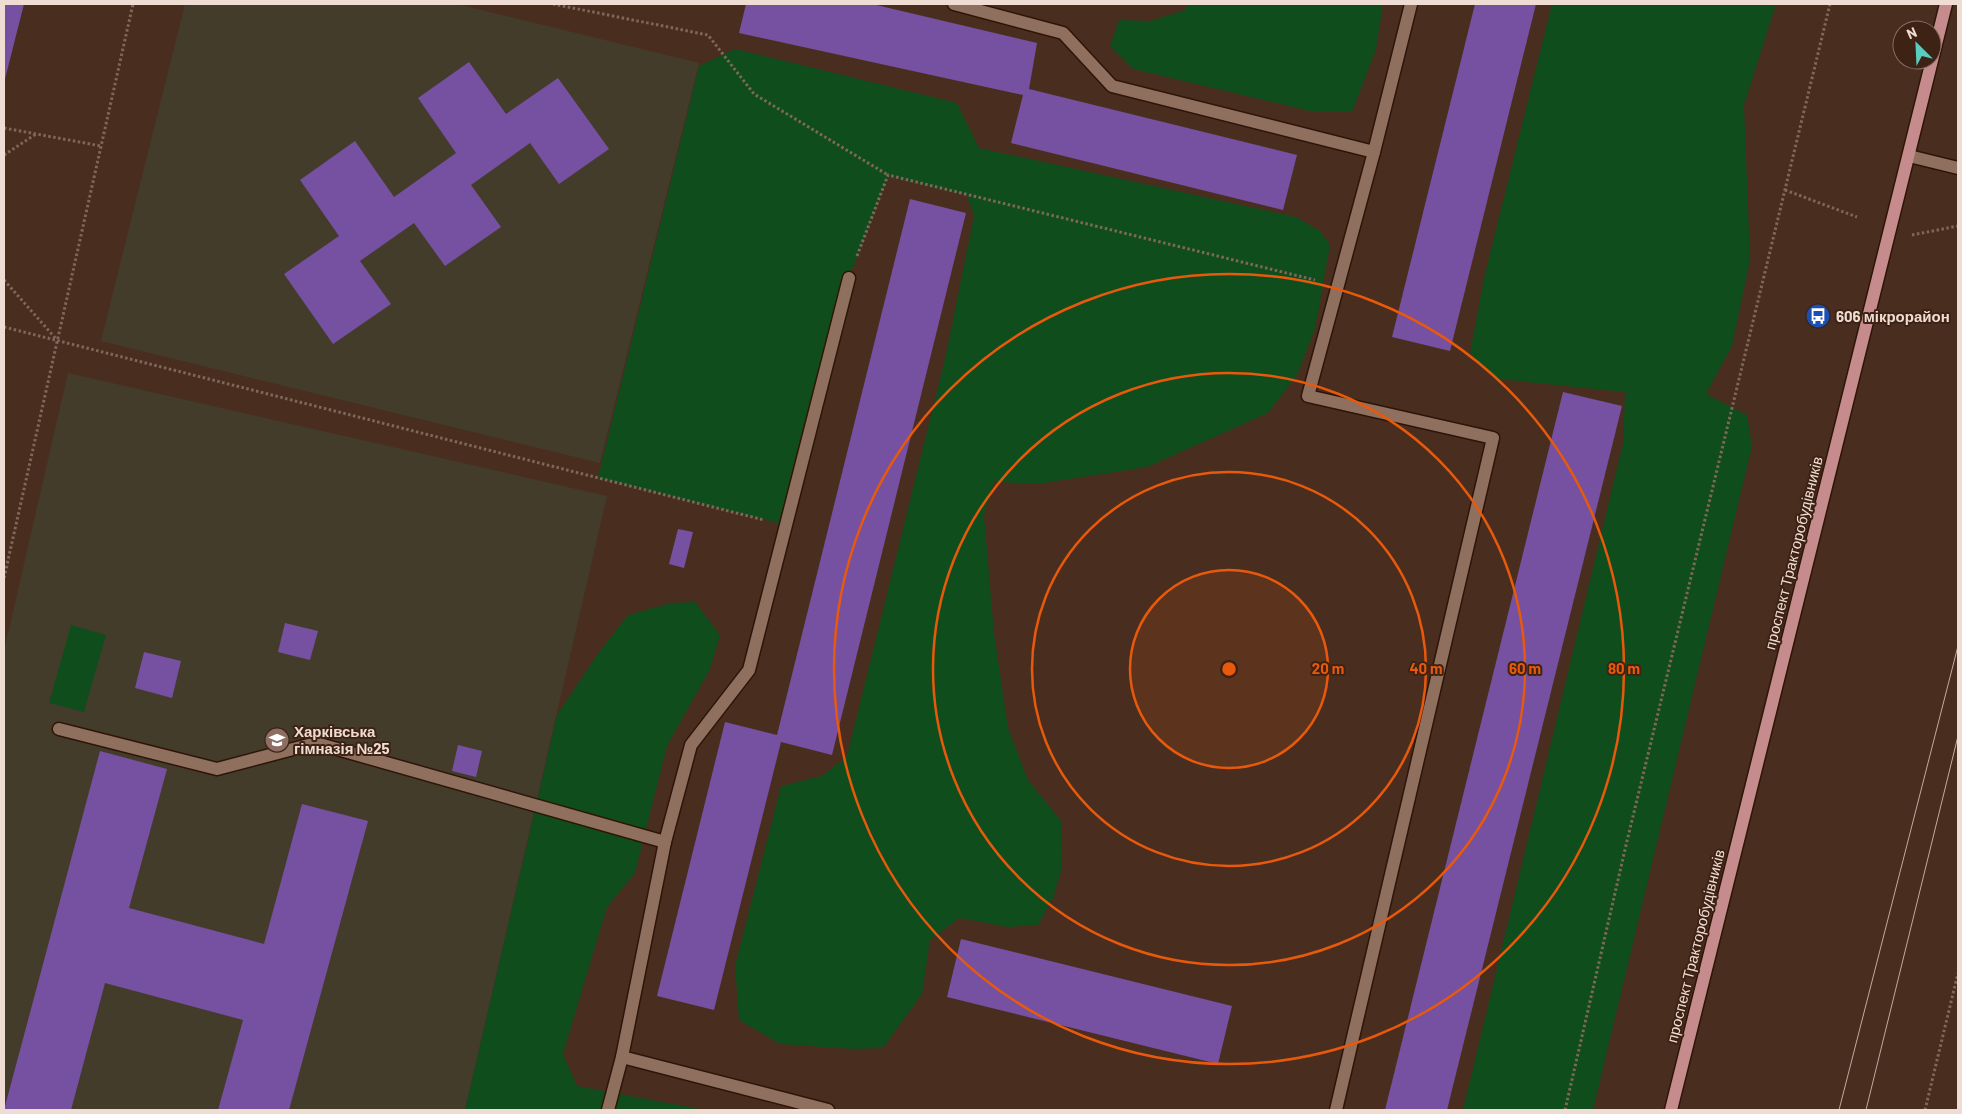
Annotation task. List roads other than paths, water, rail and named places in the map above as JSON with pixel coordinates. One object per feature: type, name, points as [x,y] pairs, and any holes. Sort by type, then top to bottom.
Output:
[{"type":"main road","name":"проспект Тракторобудівників","points":[[1671,1110],[1946,4]]},
{"type":"lane","points":[[954,4],[1063,33],[1112,86],[1374,152]]},
{"type":"lane","points":[[1336,1110],[1493,438],[1308,396],[1374,152],[1411,4]]},
{"type":"lane","points":[[1909,156],[1958,168]]},
{"type":"lane","points":[[608,1110],[622,1057],[665,842],[691,745],[749,670],[849,278]]},
{"type":"lane","points":[[59,729],[217,770],[316,743],[665,842]]},
{"type":"lane","points":[[622,1057],[828,1110]]},
{"type":"tram line","points":[[1839,1110],[1958,646]]},
{"type":"tram line","points":[[1866,1110],[1958,736]]},
{"type":"place","name":"606 мікрорайон","points":[[1818,316]]},
{"type":"place","name":"Харківська гімназія №25","points":[[277,740]]}]
